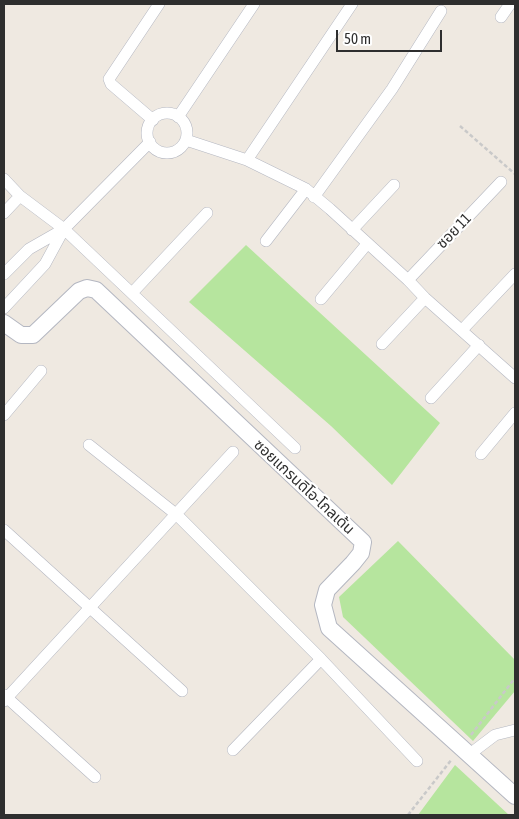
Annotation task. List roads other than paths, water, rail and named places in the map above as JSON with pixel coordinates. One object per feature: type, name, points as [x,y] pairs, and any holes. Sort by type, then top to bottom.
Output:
[{"type":"street","points":[[153,120],[111,84],[109,79],[159,4]]},
{"type":"street","points":[[178,117],[254,4]]},
{"type":"street","points":[[247,160],[352,4]]},
{"type":"street","points":[[501,17],[510,4]]},
{"type":"street","points":[[266,241],[310,193],[392,89],[441,11]]},
{"type":"street","points":[[162,114],[169,114],[178,117],[185,124],[187,131],[186,140],[180,148],[168,153],[156,149],[150,142],[148,133],[153,120],[162,114]]},
{"type":"street","points":[[186,140],[247,160],[310,193],[330,209],[408,280],[425,298],[515,378]]},
{"type":"street","points":[[4,274],[29,249],[64,229],[150,142]]},
{"type":"street","points":[[4,180],[20,196],[64,229],[295,448]]},
{"type":"street","name":"ซอย 11","points":[[408,280],[501,182]]},
{"type":"street","points":[[352,230],[394,185]]},
{"type":"street","points":[[4,213],[20,196]]},
{"type":"street","points":[[132,293],[207,213]]},
{"type":"street","points":[[4,308],[45,264],[64,229]]},
{"type":"street","points":[[321,299],[367,244]]},
{"type":"street","points":[[462,330],[515,274]]},
{"type":"street","name":"ซอยแกรนดิโอ-โกลเด้น","points":[[4,323],[21,335],[33,336],[79,291],[87,288],[96,290],[362,542],[361,553],[327,590],[323,605],[329,628],[515,796]]},
{"type":"street","points":[[382,344],[425,298]]},
{"type":"street","points":[[431,398],[479,345]]},
{"type":"street","points":[[4,415],[41,371]]},
{"type":"street","points":[[481,454],[515,413]]},
{"type":"street","points":[[89,445],[177,515],[321,659],[417,761]]},
{"type":"street","points":[[95,777],[5,698],[177,515],[233,452]]},
{"type":"street","points":[[4,530],[182,691]]},
{"type":"street","points":[[233,750],[321,659]]},
{"type":"street","points":[[470,754],[495,735],[515,730]]}]
